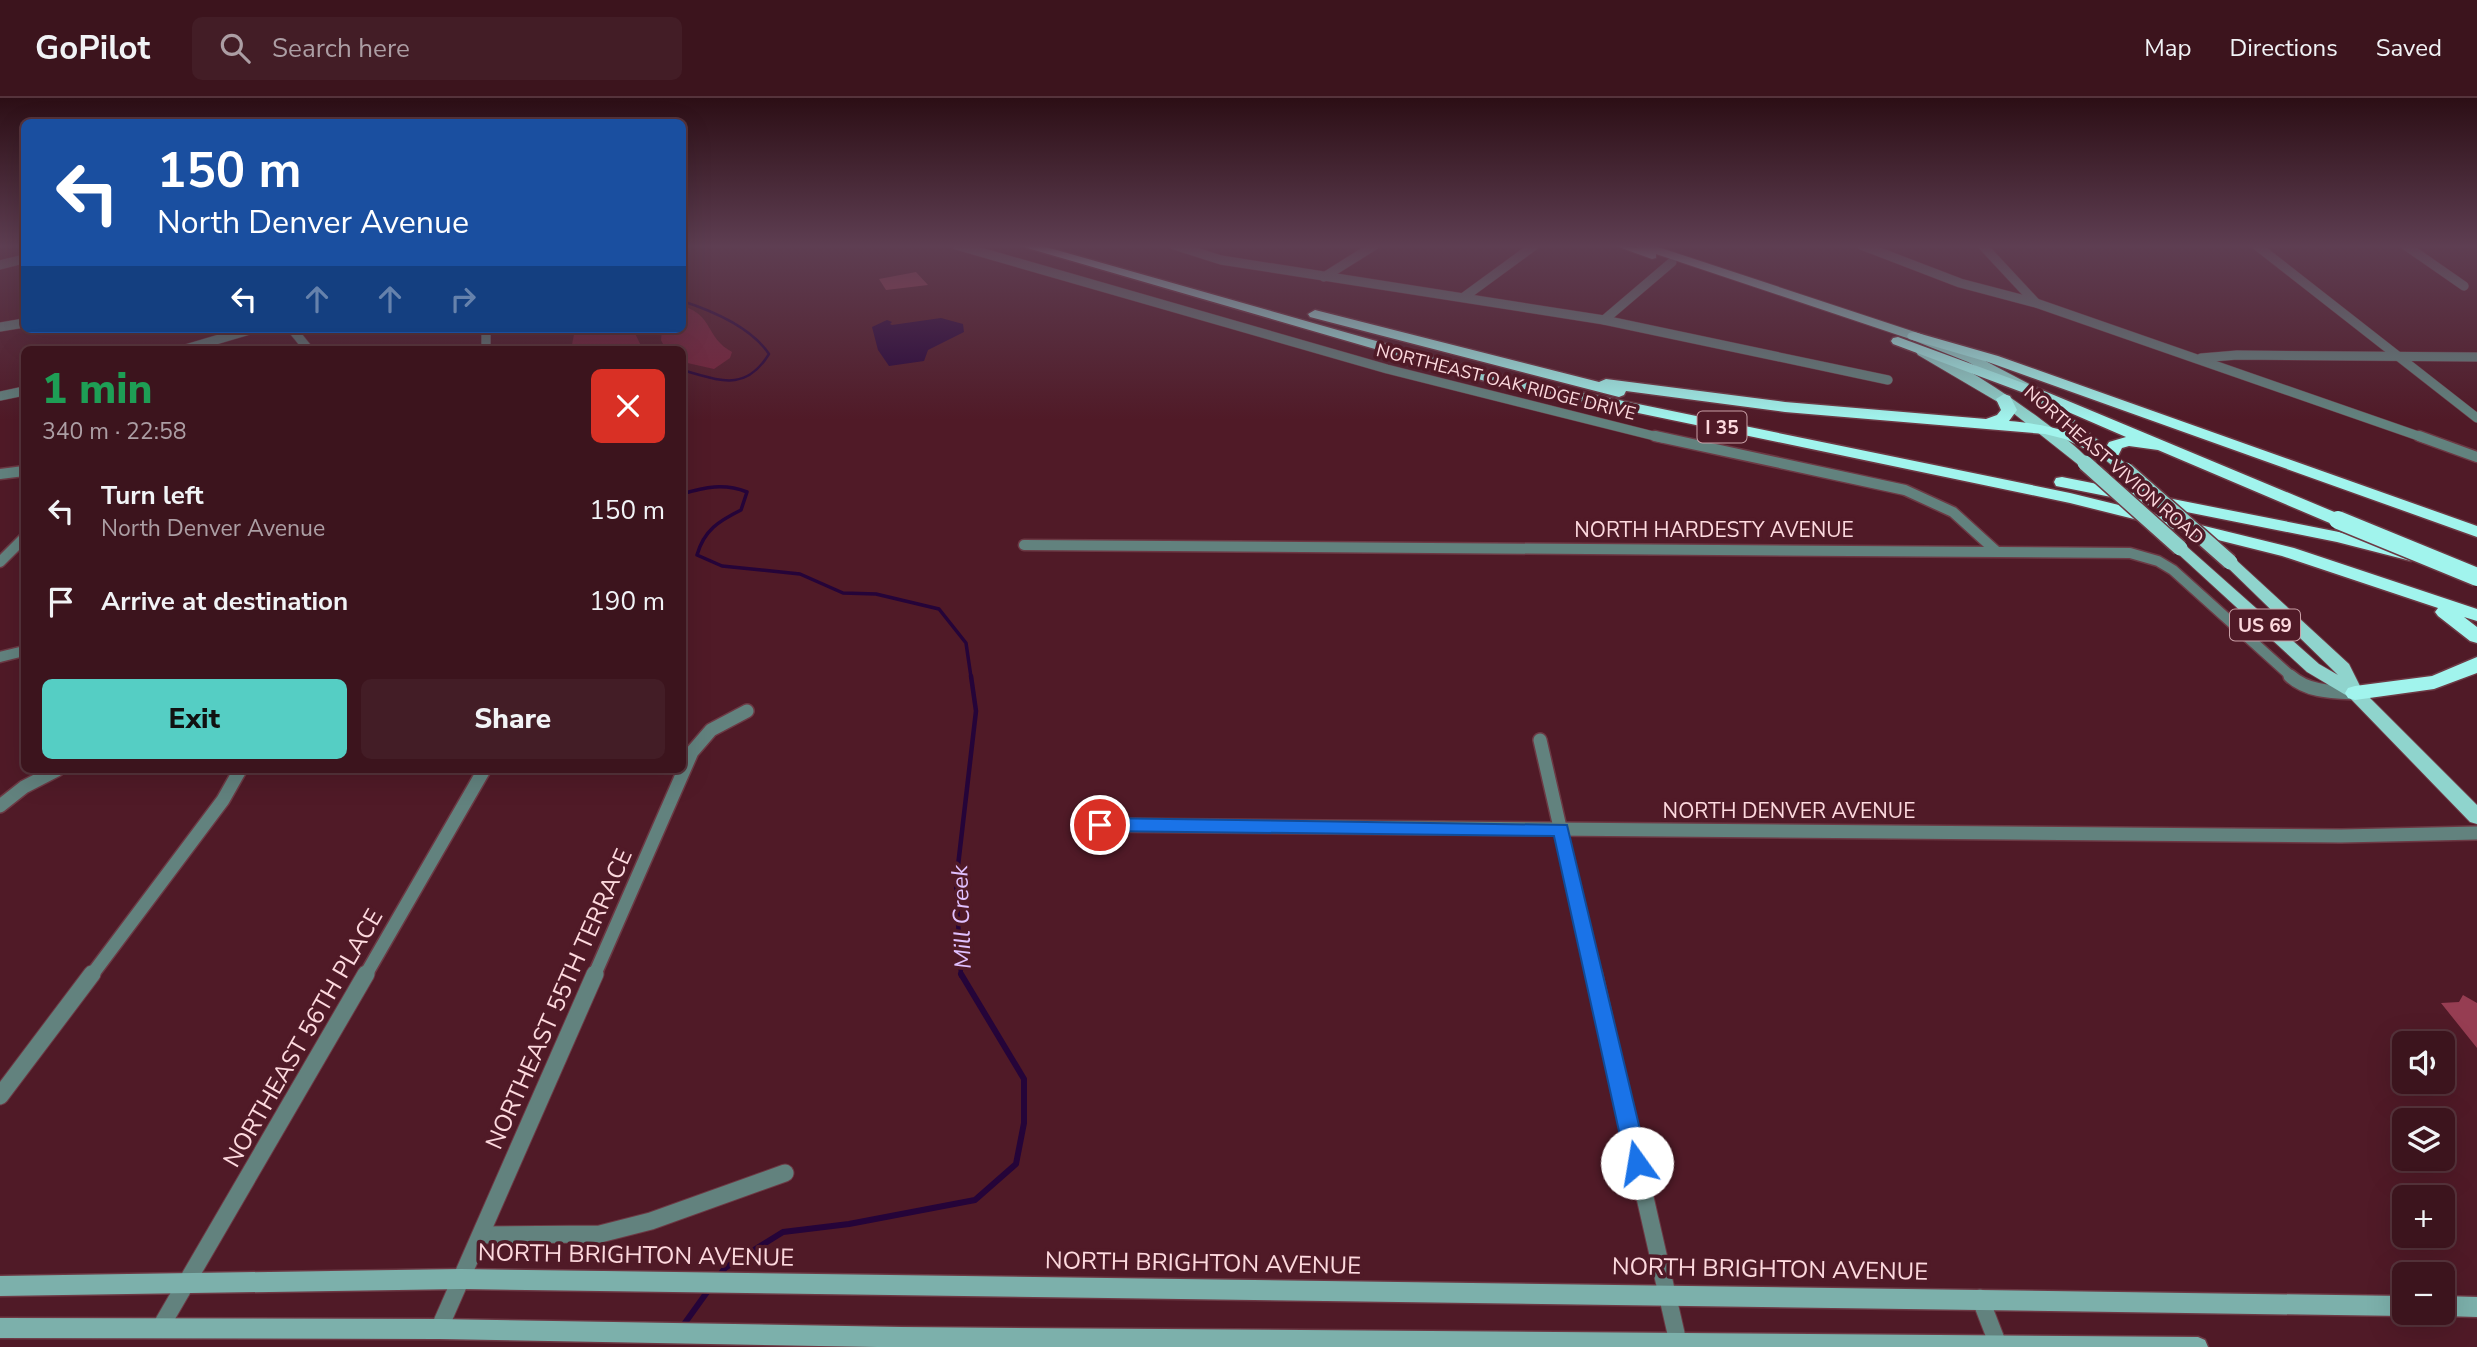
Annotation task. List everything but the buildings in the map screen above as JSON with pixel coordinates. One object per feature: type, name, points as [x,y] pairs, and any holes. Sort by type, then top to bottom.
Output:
[{"type":"highway","name":"I 35","points":[[1228,303],[1490,378],[2070,498],[2288,552],[2477,615]]},
{"type":"highway","name":"I 35","points":[[1278,303],[1674,406],[2339,537],[2477,576]]},
{"type":"highway","points":[[1906,338],[2477,576]]},
{"type":"highway","points":[[1906,338],[1993,359],[2477,533]]},
{"type":"highway","points":[[1558,376],[1667,394],[2046,429],[2071,436],[2110,456],[2115,445],[2128,441],[2158,444]]},
{"type":"highway","points":[[1986,425],[2003,418],[2009,410],[2004,399]]},
{"type":"highway","points":[[2386,585],[2455,618],[2477,637]]},
{"type":"highway","points":[[2356,693],[2423,685],[2449,678],[2477,664]]},
{"type":"main road","name":"NORTHEAST VIVION ROAD","points":[[1799,303],[1906,338]]},
{"type":"main road","name":"NORTHEAST VIVION ROAD","points":[[1807,303],[1906,338],[2004,399],[2046,429],[2313,668],[2356,693],[2477,817]]},
{"type":"main road","name":"NORTHEAST VIVION ROAD","points":[[2032,391],[2230,562],[2343,668],[2356,693]]},
{"type":"main road","name":"NORTH BRIGHTON AVENUE","points":[[0,1286],[461,1279],[2392,1306]]},
{"type":"main road","points":[[2455,1306],[2477,1307]]},
{"type":"main road","points":[[0,1328],[439,1329],[902,1337],[2198,1347]]},
{"type":"street","name":"NORTHEAST OAK RIDGE DRIVE","points":[[1160,303],[1400,372],[1669,440],[1905,490],[1952,512],[1996,551]]},
{"type":"street","points":[[1502,303],[1604,320],[1888,380]]},
{"type":"street","points":[[1604,320],[1624,303]]},
{"type":"street","points":[[2037,303],[2477,457]]},
{"type":"street","points":[[2330,303],[2477,418]]},
{"type":"street","points":[[0,327],[21,324]]},
{"type":"street","points":[[196,346],[240,333]]},
{"type":"street","points":[[2199,358],[2237,355],[2477,357]]},
{"type":"street","points":[[0,396],[21,392]]},
{"type":"street","points":[[0,474],[21,471]]},
{"type":"street","points":[[0,562],[21,541]]},
{"type":"street","name":"NORTH HARDESTY AVENUE","points":[[1024,545],[2121,552],[2148,557],[2173,570],[2297,682],[2319,691],[2356,693]]},
{"type":"street","points":[[0,657],[21,652]]},
{"type":"street","name":"NORTHEAST 55TH TERRACE","points":[[686,766],[692,752],[711,730],[747,711]]},
{"type":"street","points":[[1540,740],[1678,1342]]},
{"type":"street","points":[[0,806],[34,781],[51,773]]},
{"type":"street","points":[[0,1096],[223,800],[238,773]]},
{"type":"street","name":"NORTHEAST 56TH PLACE","points":[[160,1328],[482,773]]},
{"type":"street","name":"NORTHEAST 55TH TERRACE","points":[[439,1329],[683,773]]},
{"type":"street","name":"NORTH DENVER AVENUE","points":[[1100,825],[2341,836],[2477,832]]},
{"type":"street","points":[[481,1235],[600,1234],[651,1221],[785,1173]]},
{"type":"street","points":[[1980,1298],[1998,1345]]},
{"type":"shaded area","points":[[686,307],[700,315],[717,340],[732,352],[730,358],[714,369],[686,363],[686,346],[664,346],[662,333],[686,333]]},
{"type":"shaded area","points":[[941,318],[963,324],[964,332],[928,350],[924,361],[889,366],[878,350],[872,327],[887,320],[892,322],[892,325]]},
{"type":"shaded area","points":[[574,333],[635,333],[641,346],[572,346]]},
{"type":"waterway","name":"Mill Creek","points":[[686,371],[719,380],[741,379],[760,366],[769,354],[742,328],[688,303]]},
{"type":"waterway","name":"Mill Creek","points":[[686,493],[714,487],[747,492],[741,510],[713,527],[697,555],[722,566],[800,574],[843,593],[876,594],[939,609],[966,643],[971,677]]},
{"type":"waterway","name":"Mill Creek","points":[[961,976],[956,883],[976,711],[971,676]]},
{"type":"waterway","name":"Mill Creek","points":[[719,1276],[725,1268],[783,1232],[849,1224],[975,1200],[1016,1164],[1024,1123],[1024,1079],[961,974]]},
{"type":"waterway","name":"Mill Creek","points":[[682,1327],[710,1288]]},
{"type":"route","points":[[1100,825],[1561,830],[1637,1163]]}]
